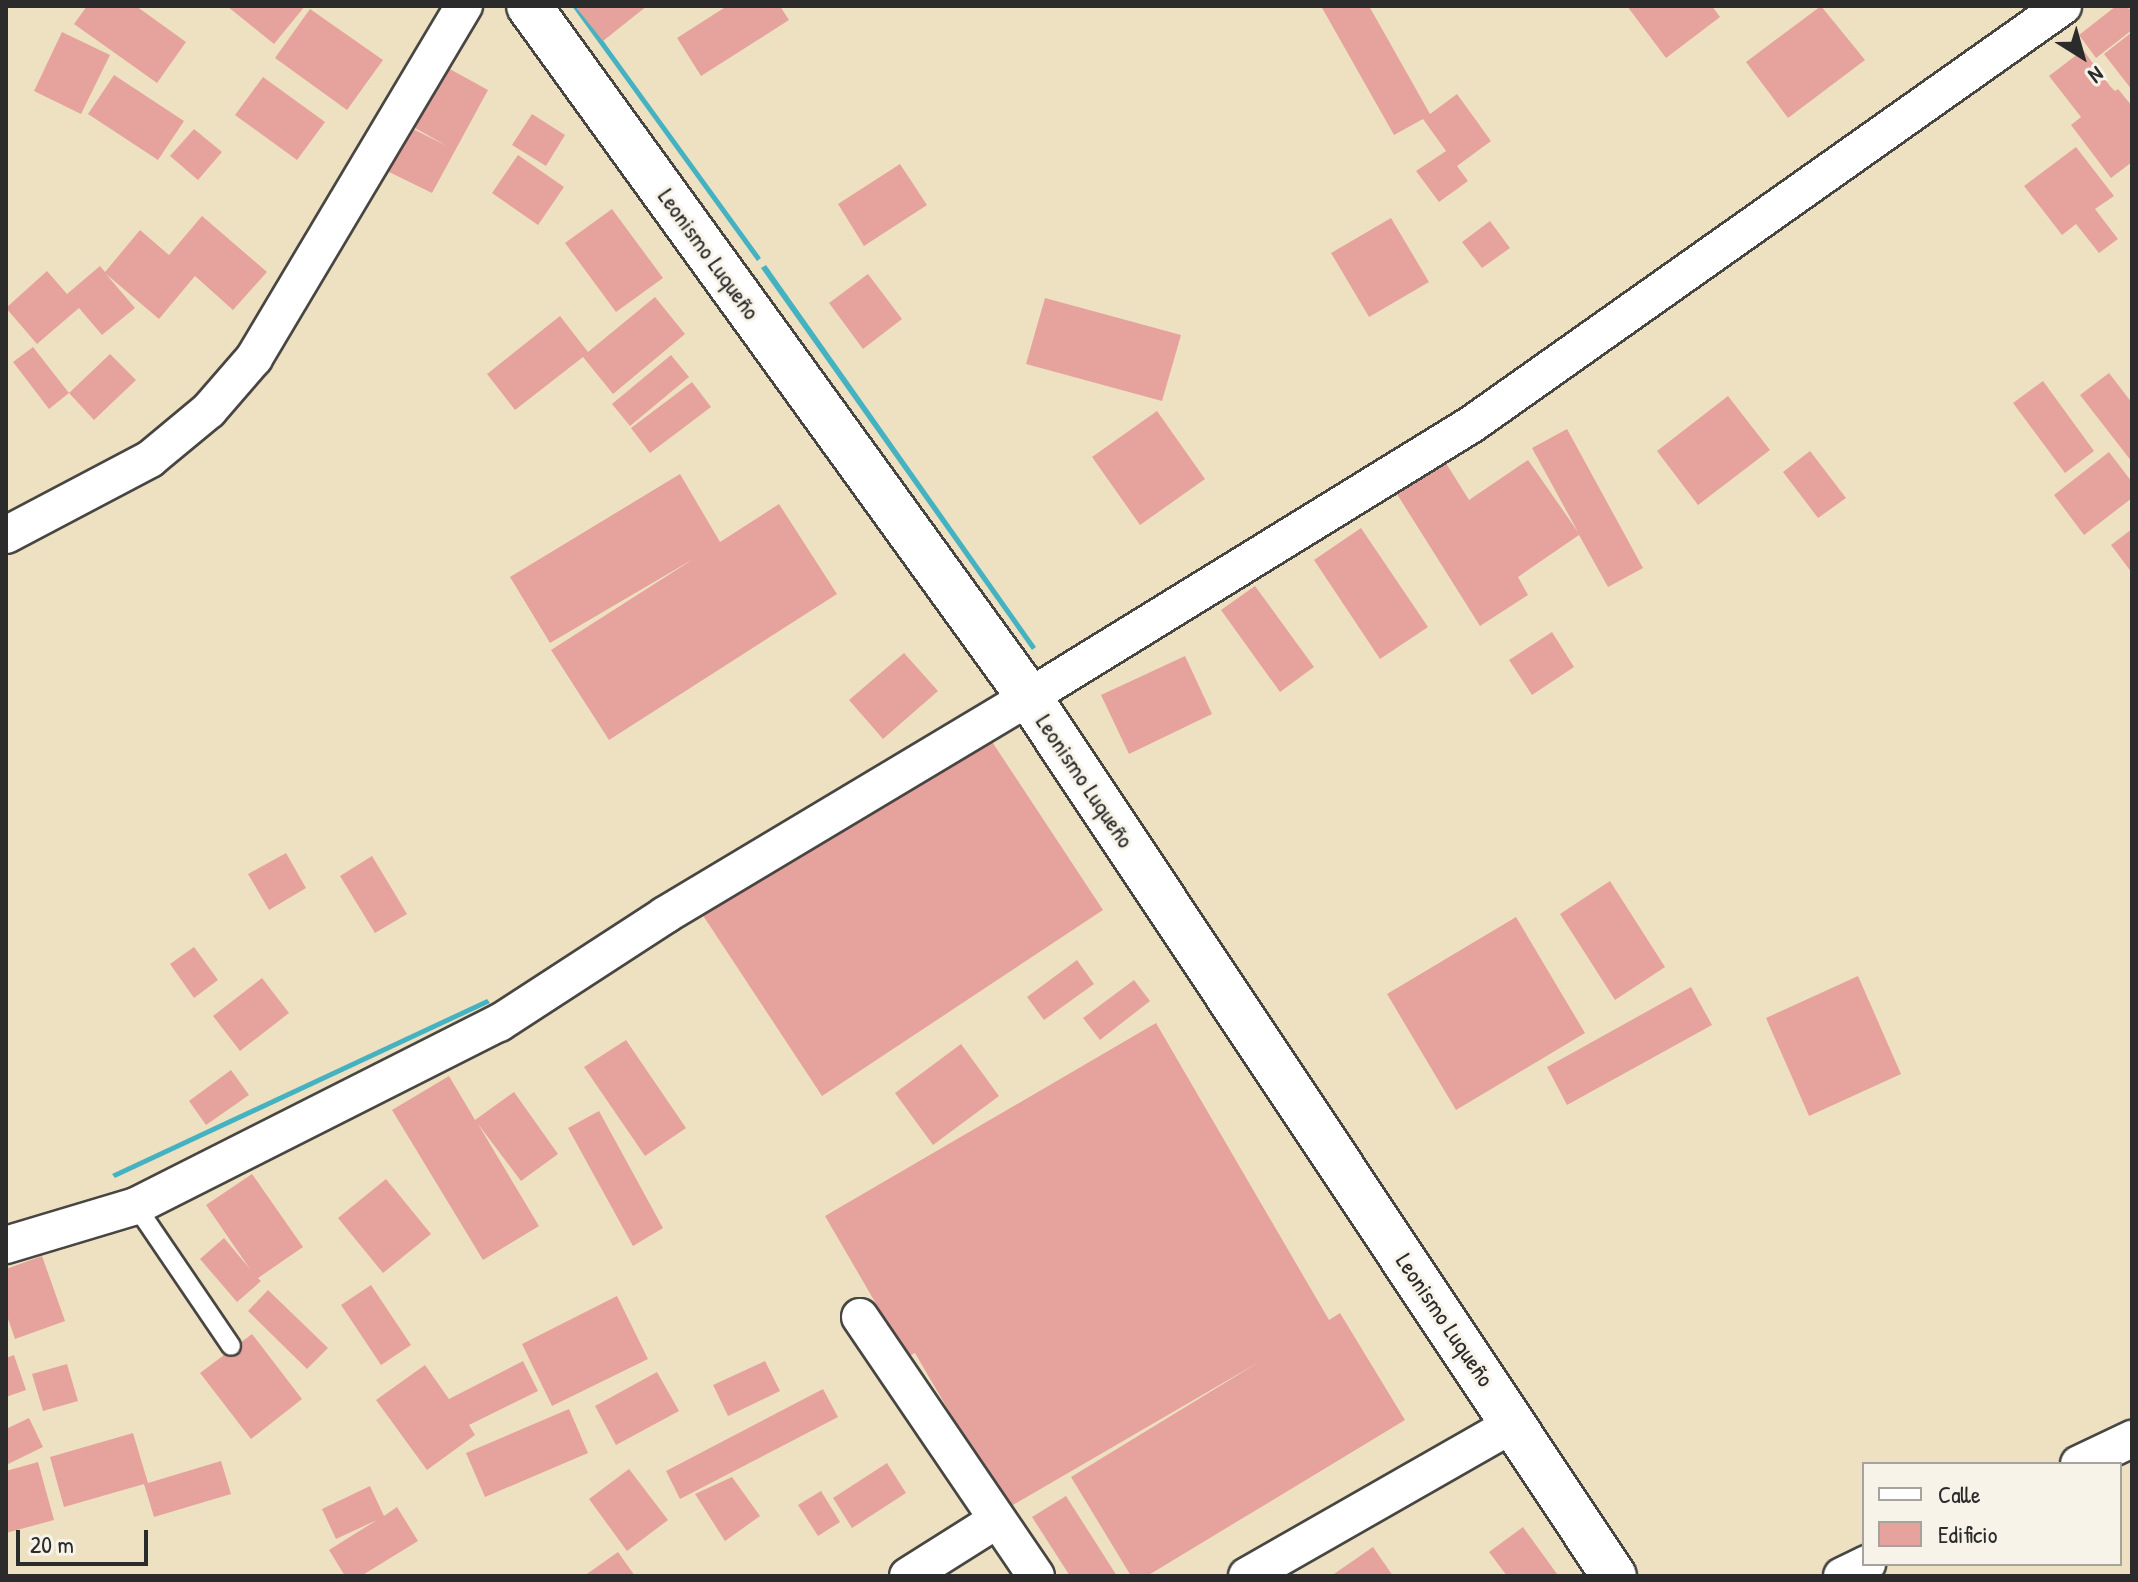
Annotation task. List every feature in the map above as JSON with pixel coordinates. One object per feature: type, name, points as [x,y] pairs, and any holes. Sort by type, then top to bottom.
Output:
[{"type":"street","points":[[6,535],[150,459],[209,410],[254,358],[464,6]]},
{"type":"street","name":"Leonismo Luqueño","points":[[529,6],[1029,697],[1614,1576]]},
{"type":"street","points":[[6,1245],[136,1206],[499,1023],[665,915],[1029,697],[1472,424],[2063,6]]},
{"type":"street","points":[[860,1317],[1036,1576]]},
{"type":"street","points":[[1247,1576],[1514,1424]]},
{"type":"street","points":[[2083,1462],[2132,1439]]},
{"type":"street","points":[[908,1576],[997,1520]]},
{"type":"street","points":[[1842,1576],[1863,1566]]},
{"type":"lane","points":[[136,1206],[231,1346]]},
{"type":"water","points":[[572,6],[578,6],[761,258],[757,261]]},
{"type":"water","points":[[766,265],[1036,647],[1032,650],[761,268]]},
{"type":"water","points":[[487,999],[490,1003],[115,1178],[112,1174]]},
{"type":"building","points":[[87,6],[136,6],[186,42],[157,83],[74,24]]},
{"type":"building","points":[[227,6],[305,6],[274,44]]},
{"type":"building","points":[[575,6],[647,6],[603,41]]},
{"type":"building","points":[[727,6],[780,6],[789,20],[701,76],[677,38]]},
{"type":"building","points":[[1321,6],[1369,6],[1430,114],[1457,94],[1491,141],[1457,166],[1468,181],[1439,202],[1416,171],[1446,151],[1423,119],[1394,135]]},
{"type":"building","points":[[1627,6],[1712,6],[1720,17],[1666,58]]},
{"type":"building","points":[[1821,6],[1865,60],[1788,118],[1746,62]]},
{"type":"building","points":[[2116,6],[2132,9],[2132,30],[2096,58],[2079,35]]},
{"type":"building","points":[[310,9],[383,60],[347,110],[275,58]]},
{"type":"building","points":[[62,32],[110,55],[81,114],[34,91]]},
{"type":"building","points":[[2132,32],[2132,90],[2104,54]]},
{"type":"building","points":[[2083,50],[2110,86],[2115,91],[2118,89],[2132,106],[2132,162],[2111,178],[2071,125],[2081,117],[2049,76]]},
{"type":"building","points":[[448,68],[488,90],[432,193],[385,170],[407,126],[447,146],[415,128]]},
{"type":"building","points":[[114,75],[184,121],[158,160],[88,114]]},
{"type":"building","points":[[263,77],[325,122],[297,160],[235,115]]},
{"type":"building","points":[[532,114],[565,135],[546,166],[512,145]]},
{"type":"building","points":[[194,129],[222,152],[198,180],[170,156]]},
{"type":"building","points":[[2076,147],[2114,196],[2095,209],[2118,239],[2099,253],[2076,224],[2062,235],[2024,186]]},
{"type":"building","points":[[518,155],[564,187],[538,225],[492,193]]},
{"type":"building","points":[[900,164],[927,205],[864,246],[838,204]]},
{"type":"building","points":[[612,209],[663,278],[616,312],[565,243]]},
{"type":"building","points":[[202,216],[267,272],[233,310],[195,276],[159,319],[106,274],[135,308],[102,335],[79,308],[37,344],[6,308],[47,271],[67,294],[100,266],[105,272],[140,230],[169,255]]},
{"type":"building","points":[[1391,218],[1429,282],[1369,317],[1331,253]]},
{"type":"building","points":[[1490,221],[1510,248],[1482,268],[1462,242]]},
{"type":"building","points":[[868,274],[902,319],[863,349],[829,303]]},
{"type":"building","points":[[655,297],[685,334],[613,394],[583,357],[515,410],[487,374],[560,316],[588,352]]},
{"type":"building","points":[[1045,298],[1181,335],[1162,401],[1026,364]]},
{"type":"building","points":[[33,347],[69,393],[49,409],[13,362]]},
{"type":"building","points":[[110,354],[136,380],[94,420],[69,393]]},
{"type":"building","points":[[671,355],[689,377],[630,426],[612,404]]},
{"type":"building","points":[[2109,373],[2132,403],[2132,462],[2080,395]]},
{"type":"building","points":[[2043,381],[2094,451],[2065,473],[2013,403]]},
{"type":"building","points":[[692,382],[711,407],[650,453],[631,428]]},
{"type":"building","points":[[1728,396],[1770,450],[1698,505],[1657,451]]},
{"type":"building","points":[[1157,411],[1205,479],[1140,525],[1092,457]]},
{"type":"building","points":[[1567,429],[1643,568],[1608,587],[1579,535],[1518,577],[1528,595],[1480,626],[1395,491],[1444,460],[1469,500],[1528,460],[1578,532],[1532,448]]},
{"type":"building","points":[[1810,451],[1846,498],[1818,518],[1783,472]]},
{"type":"building","points":[[2109,452],[2132,482],[2132,498],[2084,535],[2054,495]]},
{"type":"building","points":[[680,474],[720,542],[779,504],[837,594],[609,740],[551,650],[695,558],[550,643],[510,577]]},
{"type":"building","points":[[1361,528],[1428,627],[1380,659],[1314,560]]},
{"type":"building","points":[[2132,529],[2132,573],[2111,545]]},
{"type":"building","points":[[1255,586],[1314,667],[1280,692],[1221,610]]},
{"type":"building","points":[[1552,632],[1574,667],[1532,695],[1509,660]]},
{"type":"building","points":[[904,653],[938,691],[883,739],[849,700]]},
{"type":"building","points":[[1185,656],[1212,714],[1129,754],[1101,695]]},
{"type":"building","points":[[983,728],[1103,910],[822,1096],[702,914]]},
{"type":"building","points":[[286,853],[306,888],[269,910],[248,874]]},
{"type":"building","points":[[372,856],[407,914],[375,933],[340,876]]},
{"type":"building","points":[[1610,881],[1665,967],[1615,1000],[1560,914]]},
{"type":"building","points":[[1516,917],[1585,1033],[1456,1110],[1387,994]]},
{"type":"building","points":[[194,947],[218,980],[194,998],[170,964]]},
{"type":"building","points":[[1077,960],[1094,984],[1044,1020],[1027,997]]},
{"type":"building","points":[[1858,976],[1901,1074],[1809,1116],[1766,1018]]},
{"type":"building","points":[[262,978],[289,1013],[240,1051],[213,1016]]},
{"type":"building","points":[[1134,980],[1150,1001],[1100,1040],[1083,1018]]},
{"type":"building","points":[[1691,987],[1712,1025],[1567,1105],[1547,1067]]},
{"type":"building","points":[[1156,1023],[1329,1320],[1340,1313],[1405,1420],[1147,1576],[1131,1576],[1071,1477],[1259,1362],[1006,1509],[915,1353],[907,1357],[825,1216]]},
{"type":"building","points":[[626,1040],[686,1128],[645,1156],[584,1067]]},
{"type":"building","points":[[961,1044],[999,1096],[933,1145],[895,1093]]},
{"type":"building","points":[[231,1070],[249,1095],[206,1125],[189,1101]]},
{"type":"building","points":[[449,1076],[475,1120],[514,1092],[558,1154],[521,1181],[478,1124],[539,1226],[483,1260],[392,1110]]},
{"type":"building","points":[[599,1111],[663,1228],[633,1246],[568,1128]]},
{"type":"building","points":[[252,1174],[303,1247],[258,1278],[261,1281],[237,1302],[200,1259],[224,1238],[250,1269],[206,1205]]},
{"type":"building","points":[[386,1179],[431,1234],[383,1273],[338,1218]]},
{"type":"building","points":[[42,1256],[65,1321],[15,1339],[6,1313],[6,1269]]},
{"type":"building","points":[[371,1285],[411,1345],[381,1365],[341,1305]]},
{"type":"building","points":[[268,1290],[328,1348],[307,1369],[248,1311]]},
{"type":"building","points":[[617,1296],[648,1359],[552,1406],[522,1344]]},
{"type":"building","points":[[252,1334],[302,1399],[251,1439],[200,1373]]},
{"type":"building","points":[[14,1355],[26,1390],[6,1397],[6,1358]]},
{"type":"building","points":[[523,1361],[538,1391],[469,1425],[475,1435],[427,1470],[376,1400],[425,1365],[449,1399]]},
{"type":"building","points":[[765,1361],[780,1391],[728,1416],[713,1385]]},
{"type":"building","points":[[67,1364],[78,1401],[43,1411],[32,1374]]},
{"type":"building","points":[[657,1372],[679,1411],[616,1445],[595,1406]]},
{"type":"building","points":[[823,1389],[838,1417],[680,1499],[666,1471]]},
{"type":"building","points":[[569,1409],[588,1453],[485,1497],[466,1453]]},
{"type":"building","points":[[29,1418],[43,1447],[6,1465],[6,1429]]},
{"type":"building","points":[[133,1433],[148,1483],[221,1461],[231,1494],[154,1517],[144,1484],[64,1507],[50,1457]]},
{"type":"building","points":[[38,1462],[54,1520],[6,1533],[6,1471]]},
{"type":"building","points":[[887,1463],[906,1493],[852,1528],[833,1498]]},
{"type":"building","points":[[629,1469],[668,1520],[627,1551],[589,1499]]},
{"type":"building","points":[[732,1477],[760,1516],[725,1541],[695,1494]]},
{"type":"building","points":[[370,1486],[384,1516],[397,1507],[418,1541],[361,1576],[345,1576],[329,1550],[377,1520],[336,1539],[322,1509]]},
{"type":"building","points":[[821,1491],[840,1522],[818,1536],[798,1505]]},
{"type":"building","points":[[1066,1496],[1117,1576],[1070,1576],[1032,1517]]},
{"type":"building","points":[[1523,1527],[1557,1574],[1507,1576],[1489,1552]]},
{"type":"building","points":[[1373,1547],[1393,1576],[1331,1576]]},
{"type":"building","points":[[618,1552],[635,1576],[584,1576]]}]
